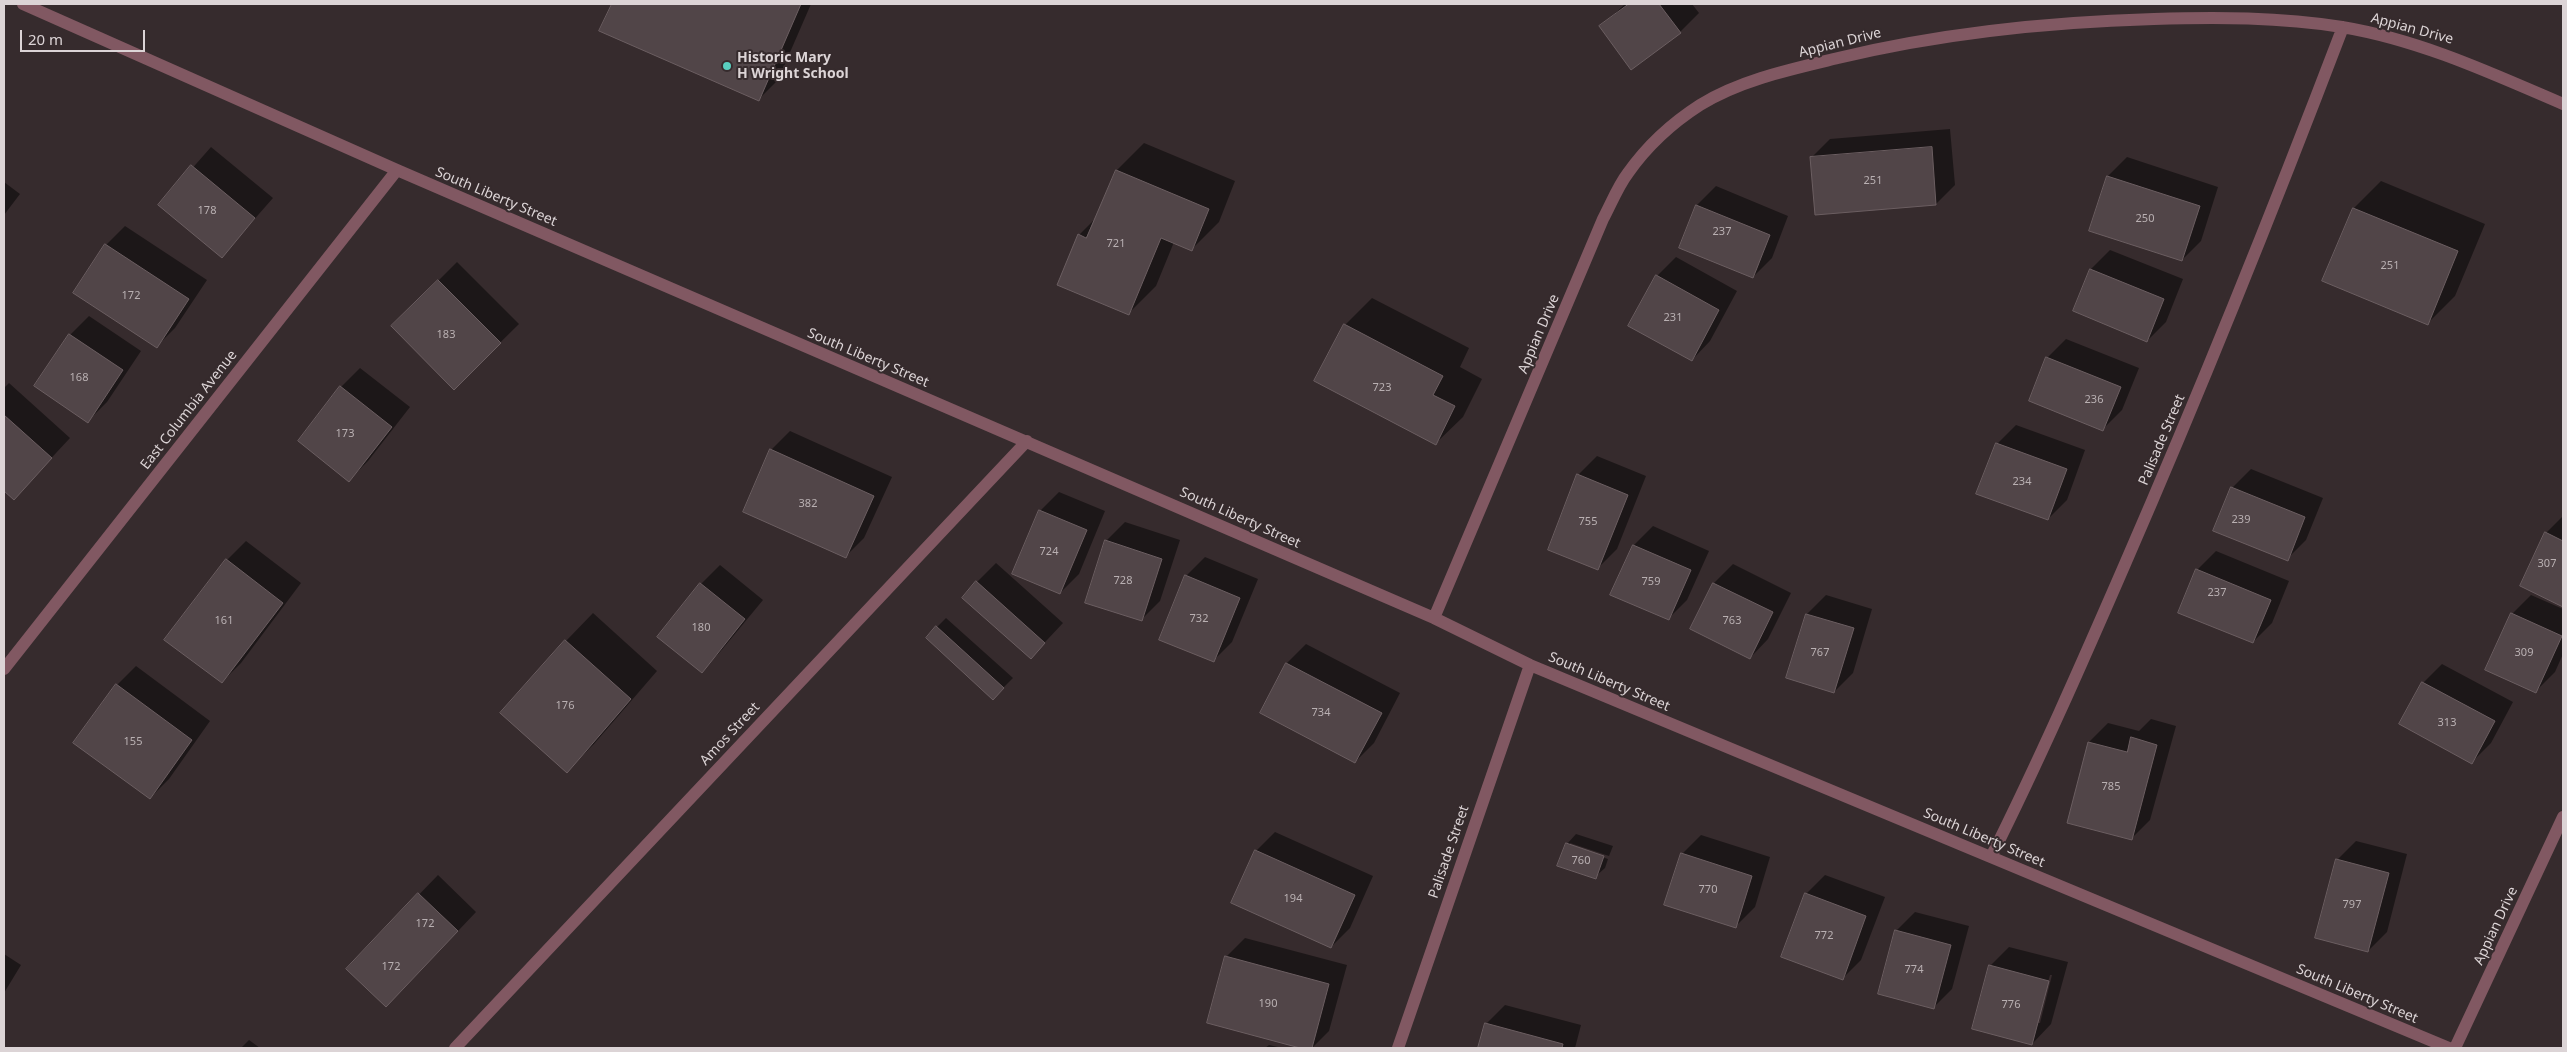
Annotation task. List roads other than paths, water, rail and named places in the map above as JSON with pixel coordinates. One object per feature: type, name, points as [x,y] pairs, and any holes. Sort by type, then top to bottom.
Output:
[{"type":"street","name":"South Liberty Street","points":[[24,4],[397,170],[1434,618],[1530,665],[2449,1048]]},
{"type":"street","name":"Appian Drive","points":[[1434,618],[1603,219],[1626,174],[1660,135],[1701,105],[1747,84],[1812,64],[1947,35],[2077,21],[2202,18],[2304,22],[2343,27],[2381,35],[2454,57],[2563,104]]},
{"type":"street","name":"Palisade Street","points":[[1991,857],[2090,646],[2178,441],[2263,235],[2343,27]]},
{"type":"street","name":"East Columbia Avenue","points":[[4,669],[397,170]]},
{"type":"street","name":"Amos Street","points":[[454,1048],[1027,441]]},
{"type":"street","name":"Palisade Street","points":[[1398,1048],[1530,665]]},
{"type":"street","name":"Appian Drive","points":[[2454,1048],[2563,817]]},
{"type":"place","name":"Historic Mary H Wright School","points":[[727,66]]}]
